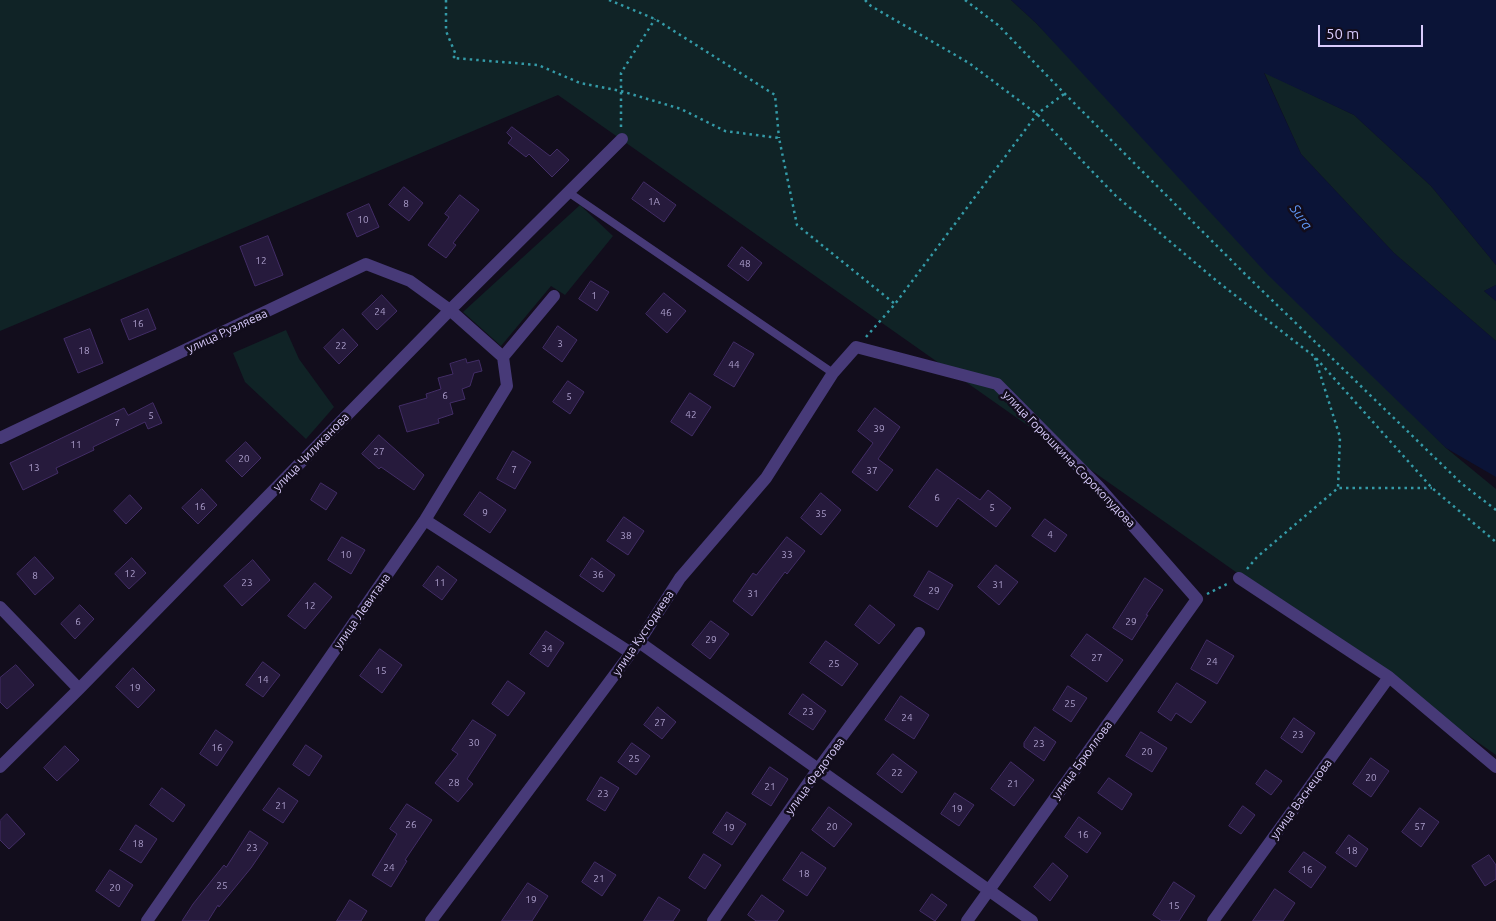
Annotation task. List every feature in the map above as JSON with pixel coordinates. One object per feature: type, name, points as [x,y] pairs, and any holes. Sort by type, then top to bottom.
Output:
[{"type":"street","name":"улица Чиликанова","points":[[0,767],[79,689],[450,310],[622,139]]},
{"type":"street","name":"улица Рузляева","points":[[0,438],[366,264],[410,281],[450,310],[503,357]]},
{"type":"street","points":[[503,357],[554,296]]},
{"type":"street","name":"улица Кустодиева","points":[[431,921],[639,642],[680,578],[766,478],[833,373],[856,347]]},
{"type":"street","name":"улица Горюшкина-Сорокопудова","points":[[856,347],[997,384],[1098,486],[1197,599]]},
{"type":"street","name":"улица Левитана","points":[[147,921],[425,520],[507,386],[503,357]]},
{"type":"street","points":[[425,520],[631,653]]},
{"type":"street","points":[[1239,578],[1389,677],[1496,767]]},
{"type":"street","name":"улица Брюллова","points":[[967,921],[1197,599]]},
{"type":"street","points":[[0,608],[79,689]]},
{"type":"street","name":"улица Федотова","points":[[714,921],[818,769],[920,633]]},
{"type":"street","points":[[639,642],[1032,921]]},
{"type":"street","name":"улица Васнецова","points":[[1213,921],[1389,677]]},
{"type":"lane","points":[[568,192],[833,373]]},
{"type":"path","points":[[446,0],[446,31],[456,55],[453,58],[538,65],[580,83],[621,91],[681,109],[725,131],[779,138]]},
{"type":"path","points":[[609,0],[655,19],[775,95],[779,138],[797,224],[894,304]]},
{"type":"path","points":[[865,0],[871,6],[969,62],[1037,114],[1116,196],[1218,282],[1315,357],[1432,488],[1496,542]]},
{"type":"path","points":[[965,0],[998,25],[1244,273],[1461,483],[1496,510]]},
{"type":"path","points":[[622,139],[621,73],[655,19]]},
{"type":"path","points":[[856,347],[894,304],[1037,114],[1064,93]]},
{"type":"path","points":[[1315,357],[1340,437],[1338,488]]},
{"type":"path","points":[[1197,599],[1239,578],[1257,558],[1338,488],[1432,488]]},
{"type":"green space","points":[[0,0],[1011,0],[1036,23],[1446,448],[1496,489],[1496,755],[558,95],[0,331]]},
{"type":"green space","points":[[1264,72],[1354,115],[1431,186],[1496,265],[1496,285],[1484,291],[1496,301],[1496,341],[1394,253],[1301,154]]},
{"type":"green space","points":[[580,205],[613,236],[565,295],[551,286],[501,346],[463,312]]},
{"type":"green space","points":[[286,330],[299,359],[334,407],[306,439],[245,382],[233,353]]},
{"type":"water","name":"Sura","points":[[1011,0],[1496,0],[1496,265],[1431,186],[1354,115],[1264,73],[1301,154],[1394,253],[1496,341],[1496,477],[1446,448],[1268,275],[1036,23]]},
{"type":"water","points":[[1496,285],[1496,301],[1484,291]]},
{"type":"building","points":[[512,127],[550,156],[557,149],[569,160],[552,177],[529,154],[526,157],[508,143],[512,138],[507,133]]},
{"type":"building","points":[[644,182],[676,205],[664,222],[632,199]]},
{"type":"building","points":[[404,187],[423,203],[409,221],[389,205]]},
{"type":"building","points":[[460,195],[479,210],[453,243],[456,245],[446,258],[428,245],[449,217],[445,214]]},
{"type":"building","points":[[369,204],[379,227],[357,237],[347,214]]},
{"type":"building","points":[[268,236],[283,275],[255,286],[240,247]]},
{"type":"building","points":[[742,247],[762,263],[748,281],[728,266]]},
{"type":"building","points":[[591,281],[609,292],[597,311],[579,299]]},
{"type":"building","points":[[664,293],[686,311],[667,333],[646,314]]},
{"type":"building","points":[[382,295],[397,311],[377,330],[362,314]]},
{"type":"building","points":[[148,309],[156,329],[129,340],[121,320]]},
{"type":"building","points":[[558,326],[577,340],[562,362],[543,348]]},
{"type":"building","points":[[90,329],[103,363],[78,373],[64,339]]},
{"type":"building","points":[[343,329],[358,345],[339,364],[324,348]]},
{"type":"building","points":[[734,342],[754,354],[734,387],[714,375]]},
{"type":"building","points":[[466,359],[467,363],[479,360],[482,371],[474,373],[470,386],[462,389],[465,399],[450,403],[453,414],[438,419],[439,423],[407,432],[399,406],[427,398],[426,394],[441,389],[438,378],[453,374],[450,364]]},
{"type":"building","points":[[568,381],[584,392],[570,414],[553,402]]},
{"type":"building","points":[[690,393],[711,407],[692,436],[671,422]]},
{"type":"building","points":[[153,403],[162,423],[148,429],[145,422],[93,447],[94,450],[56,468],[58,473],[23,490],[10,463],[124,408],[128,415]]},
{"type":"building","points":[[875,408],[900,427],[878,459],[893,470],[877,491],[852,472],[873,443],[858,431]]},
{"type":"building","points":[[379,435],[424,475],[414,490],[381,467],[379,469],[362,454]]},
{"type":"building","points":[[246,442],[261,458],[242,477],[226,461]]},
{"type":"building","points":[[513,451],[531,462],[515,489],[497,479]]},
{"type":"building","points":[[937,469],[980,500],[988,490],[1011,508],[996,527],[958,498],[937,527],[909,507]]},
{"type":"building","points":[[321,483],[337,493],[326,510],[311,500]]},
{"type":"building","points":[[202,489],[217,505],[198,524],[182,508]]},
{"type":"building","points":[[480,492],[506,510],[490,533],[464,515]]},
{"type":"building","points":[[821,493],[841,510],[821,535],[801,518]]},
{"type":"building","points":[[130,495],[142,508],[126,524],[114,511]]},
{"type":"building","points":[[624,517],[644,531],[628,555],[607,541]]},
{"type":"building","points":[[1045,519],[1067,535],[1055,552],[1032,536]]},
{"type":"building","points":[[342,537],[365,550],[351,574],[328,560]]},
{"type":"building","points":[[787,537],[805,551],[787,574],[785,572],[752,616],[733,601],[753,573],[756,575]]},
{"type":"building","points":[[35,557],[54,578],[35,595],[17,574]]},
{"type":"building","points":[[132,558],[146,573],[129,589],[115,574]]},
{"type":"building","points":[[592,558],[615,575],[603,592],[580,576]]},
{"type":"building","points":[[253,560],[270,580],[242,606],[224,586]]},
{"type":"building","points":[[996,565],[1018,582],[999,605],[978,587]]},
{"type":"building","points":[[438,566],[457,580],[442,600],[423,586]]},
{"type":"building","points":[[929,571],[953,585],[938,610],[914,596]]},
{"type":"building","points":[[1145,578],[1163,590],[1132,640],[1113,628]]},
{"type":"building","points":[[315,583],[332,597],[305,629],[288,616]]},
{"type":"building","points":[[80,605],[94,619],[75,639],[61,624]]},
{"type":"building","points":[[870,605],[895,625],[879,644],[855,625]]},
{"type":"building","points":[[711,621],[729,634],[710,659],[692,645]]},
{"type":"building","points":[[546,631],[564,643],[548,667],[530,654]]},
{"type":"building","points":[[1087,634],[1123,660],[1107,682],[1071,656]]},
{"type":"building","points":[[1207,640],[1234,656],[1217,684],[1191,669]]},
{"type":"building","points":[[826,641],[858,664],[842,686],[810,663]]},
{"type":"building","points":[[380,649],[402,665],[382,693],[360,676]]},
{"type":"building","points":[[263,662],[280,675],[263,697],[246,685]]},
{"type":"building","points":[[16,665],[34,685],[7,709],[0,702],[0,678]]},
{"type":"building","points":[[133,668],[155,690],[138,708],[116,687]]},
{"type":"building","points":[[508,681],[525,693],[508,716],[492,704]]},
{"type":"building","points":[[1177,683],[1206,702],[1191,723],[1176,713],[1171,721],[1158,712]]},
{"type":"building","points":[[1068,686],[1087,698],[1071,722],[1053,710]]},
{"type":"building","points":[[803,694],[826,711],[813,730],[789,714]]},
{"type":"building","points":[[901,696],[929,715],[914,739],[885,720]]},
{"type":"building","points":[[658,707],[676,722],[662,739],[644,725]]},
{"type":"building","points":[[1294,718],[1315,733],[1302,753],[1281,738]]},
{"type":"building","points":[[473,720],[496,735],[467,779],[473,784],[458,802],[435,783],[458,754],[452,750]]},
{"type":"building","points":[[1035,727],[1056,742],[1044,761],[1024,747],[1024,743]]},
{"type":"building","points":[[216,730],[233,742],[217,766],[200,754]]},
{"type":"building","points":[[1141,732],[1167,748],[1152,772],[1126,756]]},
{"type":"building","points":[[632,743],[650,756],[636,775],[618,762]]},
{"type":"building","points":[[306,745],[322,756],[309,776],[293,765]]},
{"type":"building","points":[[65,746],[79,760],[57,781],[44,768]]},
{"type":"building","points":[[893,754],[917,772],[902,793],[877,774]]},
{"type":"building","points":[[1371,758],[1389,771],[1371,797],[1353,784]]},
{"type":"building","points":[[1011,762],[1034,780],[1014,806],[991,789]]},
{"type":"building","points":[[770,767],[788,779],[771,806],[752,794]]},
{"type":"building","points":[[1266,770],[1282,781],[1271,795],[1256,784]]},
{"type":"building","points":[[601,777],[619,788],[605,811],[587,800]]},
{"type":"building","points":[[1109,778],[1132,794],[1122,810],[1098,793]]},
{"type":"building","points":[[162,788],[185,805],[173,822],[150,805]]},
{"type":"building","points":[[279,788],[298,801],[283,823],[263,810]]},
{"type":"building","points":[[955,793],[974,805],[959,826],[941,814]]},
{"type":"building","points":[[407,804],[432,820],[405,860],[407,861],[391,887],[372,875],[397,834],[390,829]]},
{"type":"building","points":[[1243,806],[1255,815],[1241,834],[1229,826]]},
{"type":"building","points":[[829,807],[852,824],[834,847],[812,830]]},
{"type":"building","points":[[1420,808],[1439,822],[1421,847],[1402,832]]},
{"type":"building","points":[[727,812],[746,824],[732,845],[713,833]]},
{"type":"building","points":[[7,814],[25,834],[9,849],[0,840],[0,821]]},
{"type":"building","points":[[1079,817],[1101,833],[1087,853],[1065,837]]},
{"type":"building","points":[[136,825],[157,839],[141,863],[120,850]]},
{"type":"building","points":[[250,831],[268,843],[251,868],[219,907],[218,905],[208,921],[182,921],[224,865],[226,867]]},
{"type":"building","points":[[1349,835],[1368,849],[1356,867],[1336,853]]},
{"type":"building","points":[[802,852],[826,868],[807,896],[783,880]]},
{"type":"building","points":[[1304,852],[1326,867],[1311,888],[1289,872]]},
{"type":"building","points":[[704,854],[721,865],[705,889],[689,878]]},
{"type":"building","points":[[1489,855],[1496,865],[1496,879],[1485,886],[1472,866]]},
{"type":"building","points":[[595,862],[616,875],[602,896],[582,882]]},
{"type":"building","points":[[1053,863],[1068,876],[1050,901],[1034,887]]},
{"type":"building","points":[[110,870],[133,885],[119,907],[96,891]]},
{"type":"building","points":[[1174,882],[1195,896],[1179,921],[1162,921],[1153,915]]},
{"type":"building","points":[[528,883],[548,896],[532,921],[502,921]]},
{"type":"building","points":[[1275,889],[1295,903],[1283,921],[1253,921]]},
{"type":"building","points":[[932,894],[947,905],[935,921],[920,911]]},
{"type":"building","points":[[762,895],[784,911],[777,921],[756,921],[748,915]]},
{"type":"building","points":[[659,897],[680,910],[673,921],[644,921]]},
{"type":"building","points":[[350,900],[367,911],[361,921],[337,921]]}]
